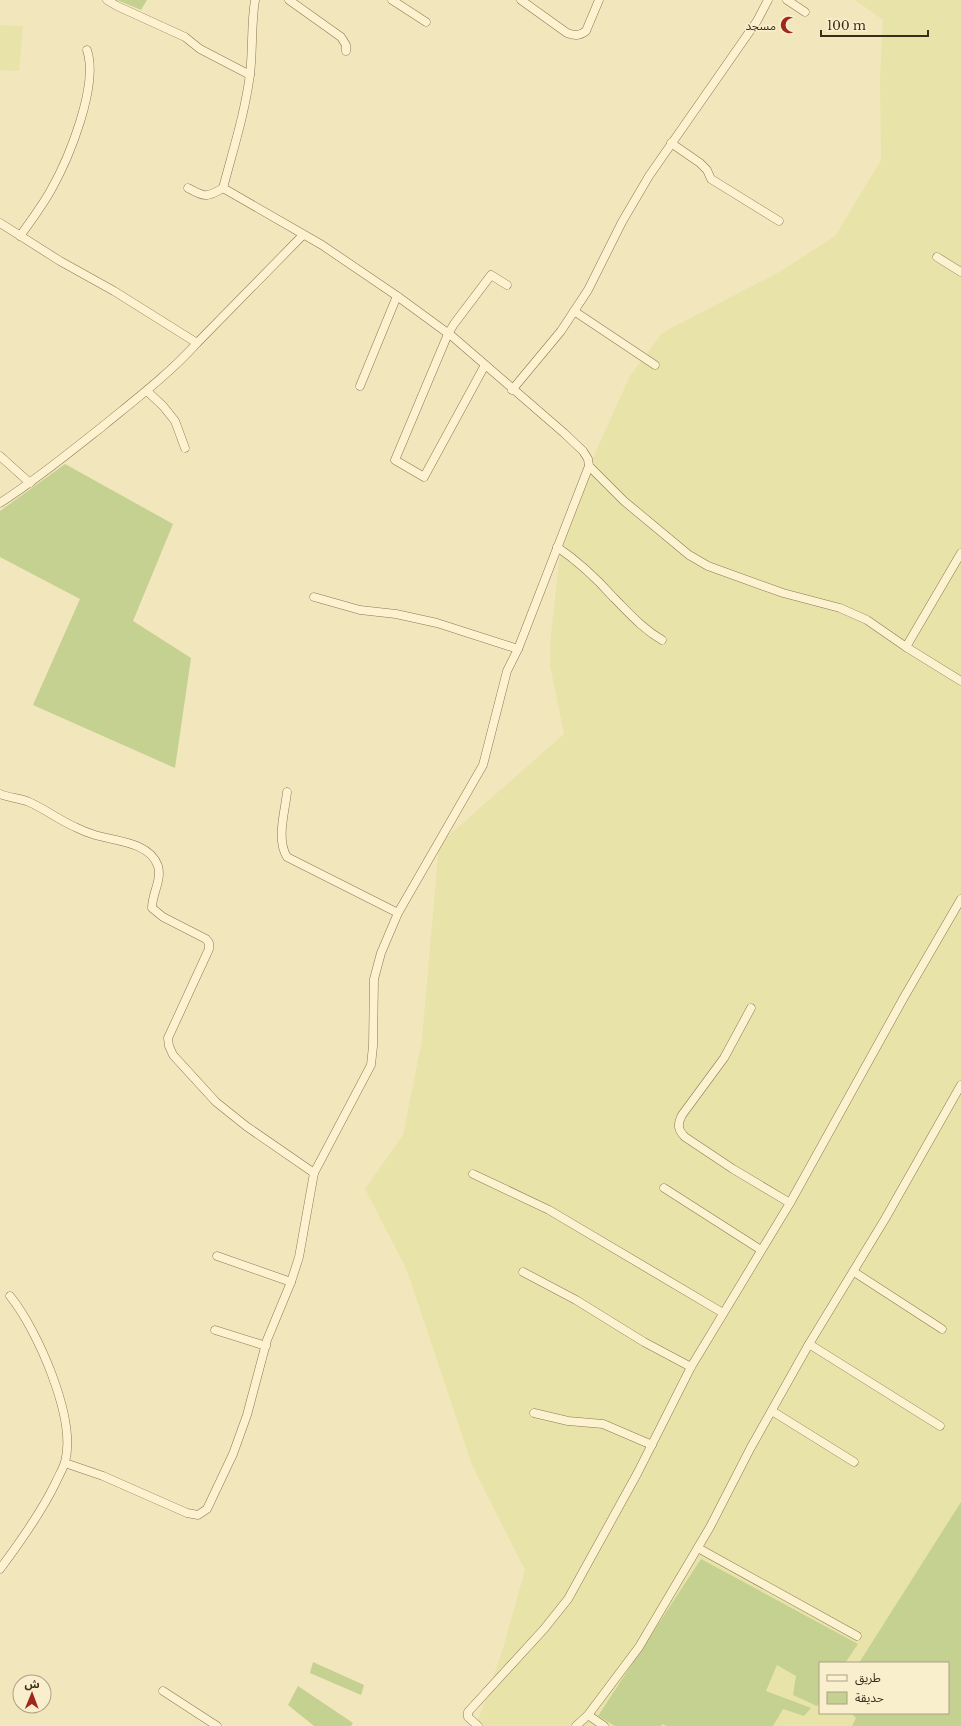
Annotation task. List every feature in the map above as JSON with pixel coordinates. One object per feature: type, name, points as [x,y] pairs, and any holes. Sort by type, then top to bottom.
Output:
[{"type":"street","points":[[107,0],[185,37],[200,50],[250,75]]},
{"type":"street","points":[[188,188],[206,196],[212,195],[223,188],[242,118],[250,75],[255,0]]},
{"type":"street","points":[[289,0],[341,37],[346,45],[346,51]]},
{"type":"street","points":[[392,0],[426,22]]},
{"type":"street","points":[[521,0],[567,33],[575,36],[586,31],[599,0]]},
{"type":"street","points":[[512,390],[560,331],[588,290],[633,202],[671,143],[757,21],[768,0]]},
{"type":"street","points":[[787,0],[805,12]]},
{"type":"street","points":[[20,236],[51,191],[66,161],[79,125],[87,94],[90,71],[87,50]]},
{"type":"street","points":[[671,143],[700,163],[707,170],[711,179],[715,182],[779,221]]},
{"type":"street","points":[[65,1462],[103,1476],[187,1514],[198,1515],[207,1509],[234,1454],[247,1415],[266,1346],[299,1257],[314,1172],[371,1065],[373,1046],[374,979],[381,953],[398,913],[483,765],[507,670],[518,649],[589,466],[588,459],[584,451],[448,334],[397,296],[322,245],[223,188]]},
{"type":"street","points":[[0,223],[60,261],[114,291],[197,343]]},
{"type":"street","points":[[0,503],[30,483],[147,390],[179,362],[303,235]]},
{"type":"street","points":[[936,257],[961,272]]},
{"type":"street","points":[[485,365],[424,477],[395,460],[448,334],[454,324],[491,275],[507,285]]},
{"type":"street","points":[[360,386],[397,296]]},
{"type":"street","points":[[574,310],[655,365]]},
{"type":"street","points":[[147,390],[170,414],[175,422],[185,448]]},
{"type":"street","points":[[0,456],[30,483]]},
{"type":"street","points":[[589,466],[624,501],[689,555],[708,566],[783,593],[840,608],[867,620],[906,647],[961,681]]},
{"type":"street","points":[[557,547],[572,557],[588,571],[648,632],[662,640]]},
{"type":"street","points":[[906,647],[961,553]]},
{"type":"street","points":[[314,596],[360,610],[396,614],[437,623],[518,649]]},
{"type":"street","points":[[287,792],[282,838],[283,850],[287,857],[398,913]]},
{"type":"street","points":[[0,794],[28,801],[94,835],[135,845],[148,852],[154,859],[159,875],[158,884],[152,902],[152,908],[163,918],[206,939],[209,943],[209,949],[168,1038],[169,1046],[173,1055],[216,1102],[246,1126],[314,1172]]},
{"type":"street","points":[[478,1726],[468,1717],[468,1712],[539,1634],[568,1599],[652,1446],[691,1367],[790,1203],[903,999],[961,899]]},
{"type":"street","points":[[751,1008],[724,1058],[682,1115],[678,1123],[679,1131],[733,1169],[790,1203]]},
{"type":"street","points":[[576,1726],[588,1715],[640,1647],[698,1548],[809,1344],[854,1272],[961,1085]]},
{"type":"street","points":[[473,1174],[548,1210],[723,1313]]},
{"type":"street","points":[[664,1188],[761,1250]]},
{"type":"street","points":[[217,1256],[291,1282]]},
{"type":"street","points":[[523,1272],[576,1300],[644,1342],[691,1367]]},
{"type":"street","points":[[854,1272],[942,1329]]},
{"type":"street","points":[[0,1568],[46,1504],[65,1462],[67,1445],[66,1426],[62,1406],[47,1362],[36,1337],[10,1296]]},
{"type":"street","points":[[215,1330],[266,1346]]},
{"type":"street","points":[[809,1344],[940,1426]]},
{"type":"street","points":[[772,1411],[854,1462]]},
{"type":"street","points":[[534,1413],[568,1421],[603,1424],[652,1446]]},
{"type":"street","points":[[698,1548],[857,1636]]},
{"type":"street","points":[[163,1690],[217,1726]]},
{"type":"street","points":[[588,1715],[604,1726]]},
{"type":"shaded area","points":[[855,0],[961,0],[961,1726],[476,1726],[502,1652],[525,1570],[472,1465],[406,1268],[365,1189],[403,1135],[422,1040],[439,844],[564,734],[550,665],[551,635],[561,544],[596,451],[630,376],[662,333],[781,271],[835,236],[881,160],[880,78],[883,20]]},
{"type":"shaded area","points":[[0,25],[23,26],[19,71],[0,70]]},
{"type":"green space","points":[[117,0],[147,0],[141,10]]},
{"type":"green space","points":[[65,464],[173,524],[133,621],[191,658],[175,768],[33,705],[80,599],[0,557],[0,511]]},
{"type":"green space","points":[[961,1502],[961,1726],[852,1726],[856,1718],[852,1714],[949,1714],[949,1662],[860,1662]]},
{"type":"green space","points":[[701,1559],[858,1644],[846,1662],[819,1662],[819,1703],[817,1706],[793,1695],[796,1676],[777,1665],[766,1691],[811,1708],[804,1716],[783,1709],[773,1726],[666,1726],[663,1724],[661,1726],[615,1726],[598,1716]]},
{"type":"green space","points":[[313,1662],[364,1685],[361,1695],[310,1673]]},
{"type":"green space","points":[[298,1686],[353,1723],[351,1726],[314,1726],[288,1705]]},
{"type":"place","name":"مسجد","points":[[789,25]]}]
